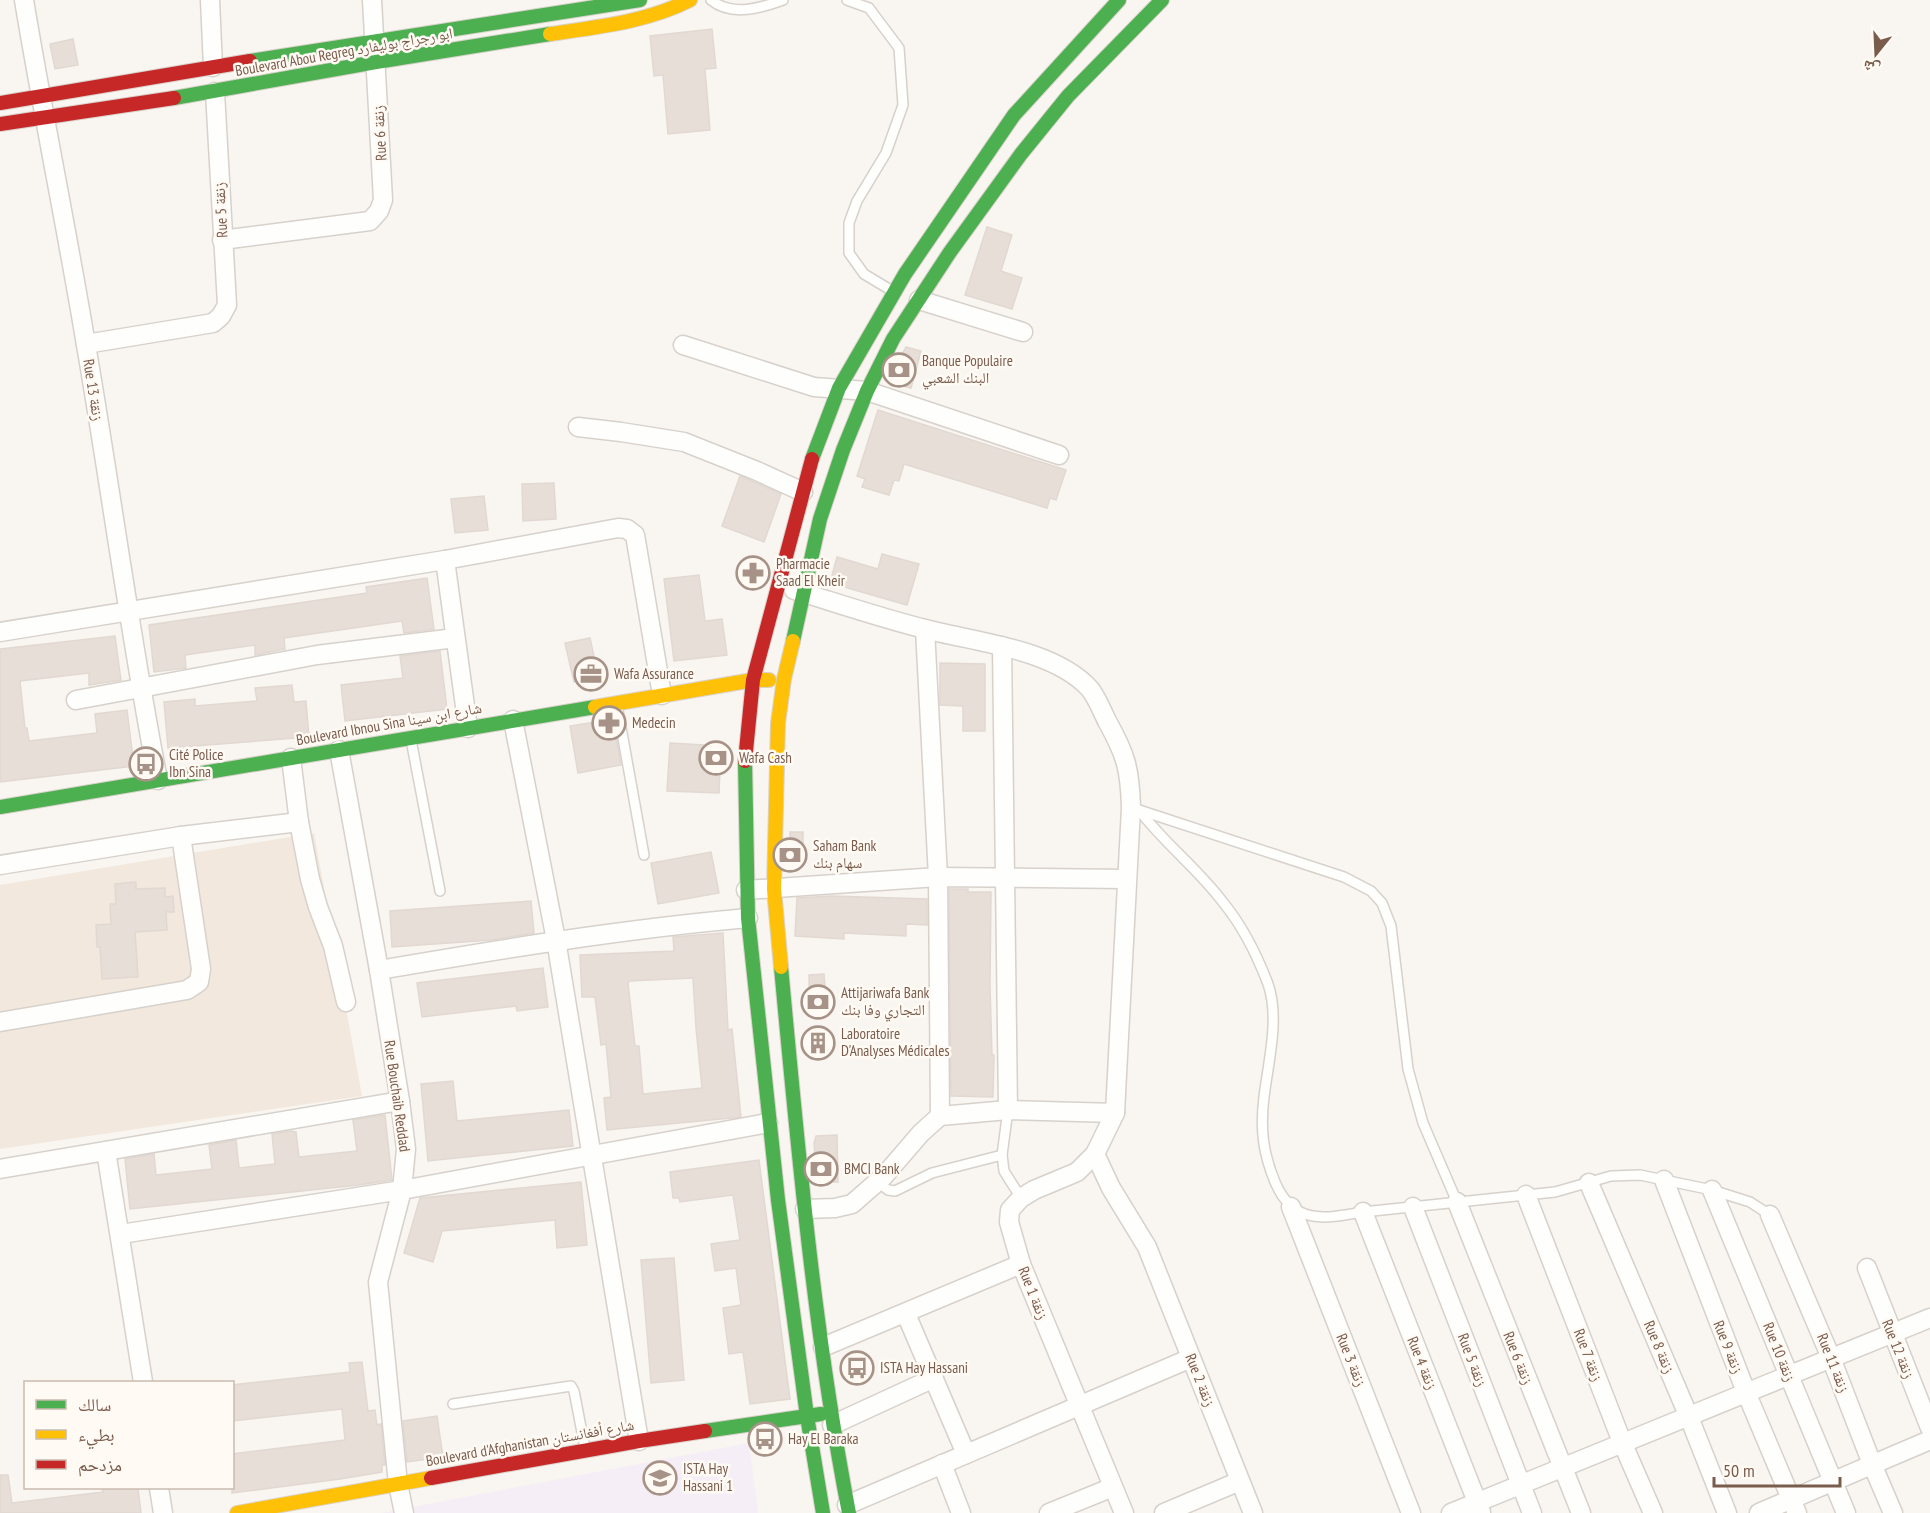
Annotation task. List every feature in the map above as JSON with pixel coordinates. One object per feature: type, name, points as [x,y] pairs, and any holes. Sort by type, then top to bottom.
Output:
[{"type":"main road","name":"Boulevard Abou Regreg ابو رجراج بوليفارد","points":[[0,103],[640,0]]},
{"type":"main road","name":"Boulevard Abou Regreg ابو رجراج بوليفارد","points":[[0,124],[215,92],[376,62],[621,23],[672,9],[690,0]]},
{"type":"main road","points":[[823,1513],[807,1416],[768,1123],[748,918],[745,751],[753,680],[812,457],[839,388],[894,292],[1014,115],[1119,0]]},
{"type":"main road","points":[[848,1509],[831,1419],[805,1209],[774,889],[778,723],[784,679],[820,519],[843,450],[867,391],[893,339],[950,252],[1028,146],[1068,96],[1157,2]]},
{"type":"main road","name":"Boulevard Ibnou Sina شارع ابن سينا","points":[[0,807],[753,680],[784,679]]},
{"type":"main road","name":"Boulevard d'Afghanistan شارع أفغانستان","points":[[237,1513],[639,1441],[807,1416],[831,1419]]},
{"type":"street","name":"Rue 13 زنقة","points":[[24,0],[43,117],[86,344],[127,610],[158,780]]},
{"type":"street","points":[[210,0],[213,67]]},
{"type":"street","name":"Rue 6 زنقة","points":[[222,240],[370,221],[379,211],[383,200],[372,0]]},
{"type":"street","name":"Rue 5 زنقة","points":[[86,344],[213,323],[221,316],[227,305],[215,92]]},
{"type":"street","points":[[919,300],[1023,332]]},
{"type":"street","points":[[683,345],[814,387],[867,391],[1059,454]]},
{"type":"street","points":[[578,428],[684,442],[803,492]]},
{"type":"street","points":[[0,632],[445,560],[618,528],[627,529],[634,535],[662,695]]},
{"type":"street","points":[[445,560],[468,728]]},
{"type":"street","points":[[777,585],[925,629],[1002,646],[1053,664],[1075,676],[1091,690],[1122,749],[1130,777],[1135,809],[1126,879],[1115,1113],[1095,1154],[1077,1172],[1021,1198]]},
{"type":"street","points":[[925,629],[938,877],[940,1116]]},
{"type":"street","points":[[76,700],[317,654],[454,638]]},
{"type":"street","points":[[1002,646],[1008,1110]]},
{"type":"street","points":[[513,720],[556,940],[639,1441]]},
{"type":"street","name":"Rue Bouchaib Reddad","points":[[339,750],[379,970],[406,1149],[406,1170],[402,1190],[378,1282],[398,1484],[404,1513]]},
{"type":"street","points":[[291,758],[299,822],[310,879],[333,946],[346,1002]]},
{"type":"street","points":[[0,865],[181,836],[299,822]]},
{"type":"street","points":[[0,1022],[187,990],[199,982],[201,969],[181,836]]},
{"type":"street","points":[[746,890],[938,877],[1126,879]]},
{"type":"street","points":[[379,970],[556,940],[748,918]]},
{"type":"street","points":[[0,1169],[400,1101]]},
{"type":"street","points":[[805,1209],[835,1208],[852,1204],[878,1182],[921,1133],[940,1116],[1008,1110],[1115,1113]]},
{"type":"street","points":[[121,1234],[402,1190],[768,1123]]},
{"type":"street","points":[[106,1151],[143,1381]]},
{"type":"street","name":"Rue 2 زنقة","points":[[1095,1154],[1111,1188],[1147,1247],[1253,1513]]},
{"type":"street","name":"Rue 9 زنقة","points":[[1664,1180],[1746,1392],[1794,1506]]},
{"type":"street","name":"Rue 8 زنقة","points":[[1589,1183],[1689,1417],[1726,1513]]},
{"type":"street","name":"Rue 10 زنقة","points":[[1712,1190],[1846,1513]]},
{"type":"street","name":"Rue 7 زنقة","points":[[1526,1195],[1622,1442],[1653,1513]]},
{"type":"street","name":"Rue 1 زنقة","points":[[1021,1198],[1010,1210],[1009,1222],[1021,1264],[1124,1513]]},
{"type":"street","name":"Rue 6 زنقة","points":[[1457,1202],[1581,1513]]},
{"type":"street","name":"Rue 3 زنقة","points":[[1291,1207],[1412,1513]]},
{"type":"street","name":"Rue 5 زنقة","points":[[1413,1207],[1532,1513]]},
{"type":"street","name":"Rue 4 زنقة","points":[[1363,1212],[1480,1508]]},
{"type":"street","name":"Rue 11 زنقة","points":[[1770,1215],[1831,1358],[1893,1513]]},
{"type":"street","points":[[823,1347],[1021,1264]]},
{"type":"street","name":"Rue 12 زنقة","points":[[1867,1269],[1930,1428]]},
{"type":"street","points":[[906,1314],[966,1454]]},
{"type":"street","points":[[1451,1513],[1480,1508],[1521,1485],[1562,1467],[1930,1318]]},
{"type":"street","points":[[848,1509],[942,1464],[1191,1358]]},
{"type":"street","points":[[831,1419],[934,1378]]},
{"type":"street","points":[[1759,1513],[1794,1506],[1833,1481],[1930,1440]]},
{"type":"street","points":[[942,1464],[961,1513]]},
{"type":"street","points":[[1164,1513],[1240,1481]]},
{"type":"street","points":[[1049,1513],[1113,1487]]},
{"type":"street","points":[[159,1489],[163,1513]]},
{"type":"lane","points":[[711,0],[730,9],[759,9],[783,0]]},
{"type":"lane","points":[[847,0],[869,8],[899,48],[903,105],[886,153],[857,201],[849,223],[849,253],[864,274],[894,292]]},
{"type":"lane","points":[[616,703],[644,855]]},
{"type":"lane","points":[[411,737],[440,891]]},
{"type":"lane","points":[[1135,809],[1344,878],[1371,891],[1382,903],[1390,926],[1408,1069],[1423,1123],[1457,1202]]},
{"type":"lane","points":[[1135,809],[1221,898],[1238,922],[1269,988],[1272,1024],[1269,1071],[1263,1098],[1262,1129],[1265,1155],[1280,1193],[1291,1207],[1301,1214],[1336,1217],[1363,1212],[1555,1192],[1611,1176],[1640,1175],[1712,1190],[1750,1202],[1770,1215]]},
{"type":"lane","points":[[1008,1110],[1002,1155],[1004,1171],[1021,1198]]},
{"type":"lane","points":[[878,1182],[888,1190],[895,1191],[932,1173],[1002,1155]]},
{"type":"lane","points":[[453,1404],[571,1386],[574,1391],[585,1450]]},
{"type":"shaded area","points":[[314,833],[362,1096],[0,1149],[0,885]]},
{"type":"shaded area","name":"ISTA Hay Hassani 1","points":[[749,1443],[758,1513],[381,1513]]},
{"type":"building","points":[[712,29],[716,68],[705,69],[710,130],[668,134],[663,75],[654,76],[650,36]]},
{"type":"building","points":[[73,39],[78,65],[55,69],[50,44]]},
{"type":"building","points":[[987,227],[1012,235],[1001,271],[1022,278],[1012,309],[965,295]]},
{"type":"building","points":[[906,347],[921,351],[911,388],[892,383],[896,366]]},
{"type":"building","points":[[878,410],[1066,470],[1056,500],[1050,498],[1047,508],[904,464],[899,481],[894,480],[889,495],[862,487],[865,479],[857,476]]},
{"type":"building","points":[[740,476],[781,494],[764,542],[722,526]]},
{"type":"building","points":[[554,483],[556,519],[523,521],[522,484]]},
{"type":"building","points":[[484,496],[488,530],[455,533],[451,499]]},
{"type":"building","points":[[882,554],[919,564],[907,605],[830,583],[837,557],[878,569]]},
{"type":"building","points":[[740,563],[758,568],[754,581],[737,576]]},
{"type":"building","points":[[699,575],[705,621],[722,619],[727,655],[674,661],[664,579]]},
{"type":"building","points":[[427,578],[434,629],[404,633],[402,621],[284,638],[285,649],[255,655],[255,645],[185,655],[186,668],[154,672],[149,625],[367,593],[366,587]]},
{"type":"building","points":[[115,636],[121,680],[89,685],[89,673],[20,681],[25,728],[27,728],[29,741],[97,733],[95,714],[127,710],[134,766],[0,782],[0,649]]},
{"type":"building","points":[[590,638],[598,676],[574,682],[565,643]]},
{"type":"building","points":[[440,651],[447,709],[345,721],[341,685],[403,678],[400,656]]},
{"type":"building","points":[[940,663],[985,664],[985,731],[963,731],[963,706],[940,705]]},
{"type":"building","points":[[292,685],[294,702],[306,701],[309,737],[168,748],[164,702],[195,699],[195,706],[257,701],[255,688]]},
{"type":"building","points":[[613,719],[621,765],[578,773],[570,726]]},
{"type":"building","points":[[670,743],[721,746],[719,793],[667,791]]},
{"type":"building","points":[[790,832],[803,832],[803,864],[790,864]]},
{"type":"building","points":[[711,852],[719,893],[658,904],[651,863]]},
{"type":"building","points":[[136,882],[136,889],[165,888],[165,897],[173,896],[174,912],[166,912],[167,930],[135,932],[138,977],[102,979],[96,925],[111,924],[110,904],[116,904],[115,884]]},
{"type":"building","points":[[949,889],[991,892],[990,985],[992,1055],[994,1055],[993,1097],[951,1096]]},
{"type":"building","points":[[831,896],[927,899],[927,925],[906,924],[906,936],[844,933],[844,939],[795,936],[797,898]]},
{"type":"building","points":[[531,901],[534,933],[492,940],[392,947],[390,911]]},
{"type":"building","points":[[723,933],[728,1030],[732,1029],[741,1117],[607,1130],[604,1098],[611,1097],[606,1044],[601,1045],[595,997],[582,997],[580,955],[674,951],[673,937]],"holes":[[[693,978],[702,1088],[643,1094],[639,1046],[635,1046],[628,983],[630,981]]]},
{"type":"building","points":[[543,968],[548,1007],[517,1011],[516,1006],[422,1017],[417,983]]},
{"type":"building","points":[[824,974],[827,1010],[810,1012],[809,975]]},
{"type":"building","name":"Laboratoire D'Analyses Médicales","points":[[824,1034],[826,1052],[812,1053],[811,1035]]},
{"type":"building","points":[[453,1081],[457,1121],[569,1110],[573,1146],[428,1161],[421,1084]]},
{"type":"building","points":[[385,1115],[392,1180],[130,1209],[125,1159],[154,1154],[156,1175],[212,1169],[209,1145],[236,1140],[239,1168],[275,1164],[272,1134],[291,1131],[296,1132],[299,1157],[357,1151],[353,1120]]},
{"type":"building","points":[[837,1135],[838,1182],[826,1182],[816,1172],[814,1143],[816,1136]]},
{"type":"building","points":[[759,1160],[790,1399],[750,1404],[743,1352],[729,1354],[723,1308],[741,1305],[736,1268],[715,1271],[711,1244],[740,1240],[733,1195],[680,1202],[679,1198],[673,1198],[670,1172]]},
{"type":"building","points":[[581,1182],[587,1245],[557,1248],[555,1220],[442,1231],[433,1262],[404,1253],[420,1198]]},
{"type":"building","points":[[674,1258],[684,1380],[651,1383],[641,1260]]},
{"type":"building","points":[[362,1362],[368,1411],[375,1410],[377,1425],[381,1424],[385,1465],[382,1465],[382,1472],[232,1493],[234,1454],[345,1440],[342,1409],[234,1421],[234,1385],[350,1372],[349,1363]]},
{"type":"building","points":[[437,1416],[443,1457],[407,1462],[403,1421]]},
{"type":"building","points":[[0,1475],[8,1475],[12,1503],[103,1492],[102,1489],[138,1489],[141,1513],[0,1513]]},
{"type":"traffic: fast","points":[[250,61],[640,0]]},
{"type":"traffic: fast","points":[[812,459],[839,388],[905,274],[1014,115],[1119,0]]},
{"type":"traffic: fast","points":[[793,641],[820,519],[843,450],[867,391],[893,339],[950,252],[1021,154],[1068,96],[1162,0]]},
{"type":"traffic: fast","points":[[174,98],[550,34]]},
{"type":"traffic: fast","points":[[0,807],[595,707]]},
{"type":"traffic: fast","points":[[745,761],[748,918],[778,1200],[807,1416],[823,1513]]},
{"type":"traffic: fast","points":[[781,967],[817,1309],[849,1513]]},
{"type":"traffic: fast","points":[[705,1431],[821,1414]]},
{"type":"traffic: slow","points":[[550,34],[639,19],[690,0]]},
{"type":"traffic: slow","points":[[781,967],[774,889],[778,723],[784,679],[793,641]]},
{"type":"traffic: slow","points":[[595,707],[753,680],[769,680]]},
{"type":"traffic: slow","points":[[237,1513],[431,1478]]},
{"type":"traffic: jam","points":[[0,103],[250,61]]},
{"type":"traffic: jam","points":[[0,124],[174,98]]},
{"type":"traffic: jam","points":[[745,761],[753,680],[812,459]]},
{"type":"traffic: jam","points":[[431,1478],[705,1431]]},
{"type":"place","name":"Banque Populaire البنك الشعبي","points":[[899,370]]},
{"type":"place","name":"Pharmacie Saad El Kheir","points":[[753,573]]},
{"type":"place","name":"Wafa Assurance","points":[[591,674]]},
{"type":"place","name":"Medecin","points":[[609,723]]},
{"type":"place","name":"Wafa Cash","points":[[716,758]]},
{"type":"place","name":"Cité Police Ibn Sina","points":[[146,764]]},
{"type":"place","name":"Saham Bank سهام بنك","points":[[790,855]]},
{"type":"place","name":"Attijariwafa Bank التجاري وفا بنك","points":[[818,1002]]},
{"type":"place","name":"Laboratoire D'Analyses Médicales","points":[[818,1043]]},
{"type":"place","name":"BMCI Bank","points":[[821,1169]]},
{"type":"place","name":"ISTA Hay Hassani","points":[[857,1368]]},
{"type":"place","name":"Hay El Baraka","points":[[765,1439]]},
{"type":"place","name":"ISTA Hay Hassani 1","points":[[660,1478]]}]
